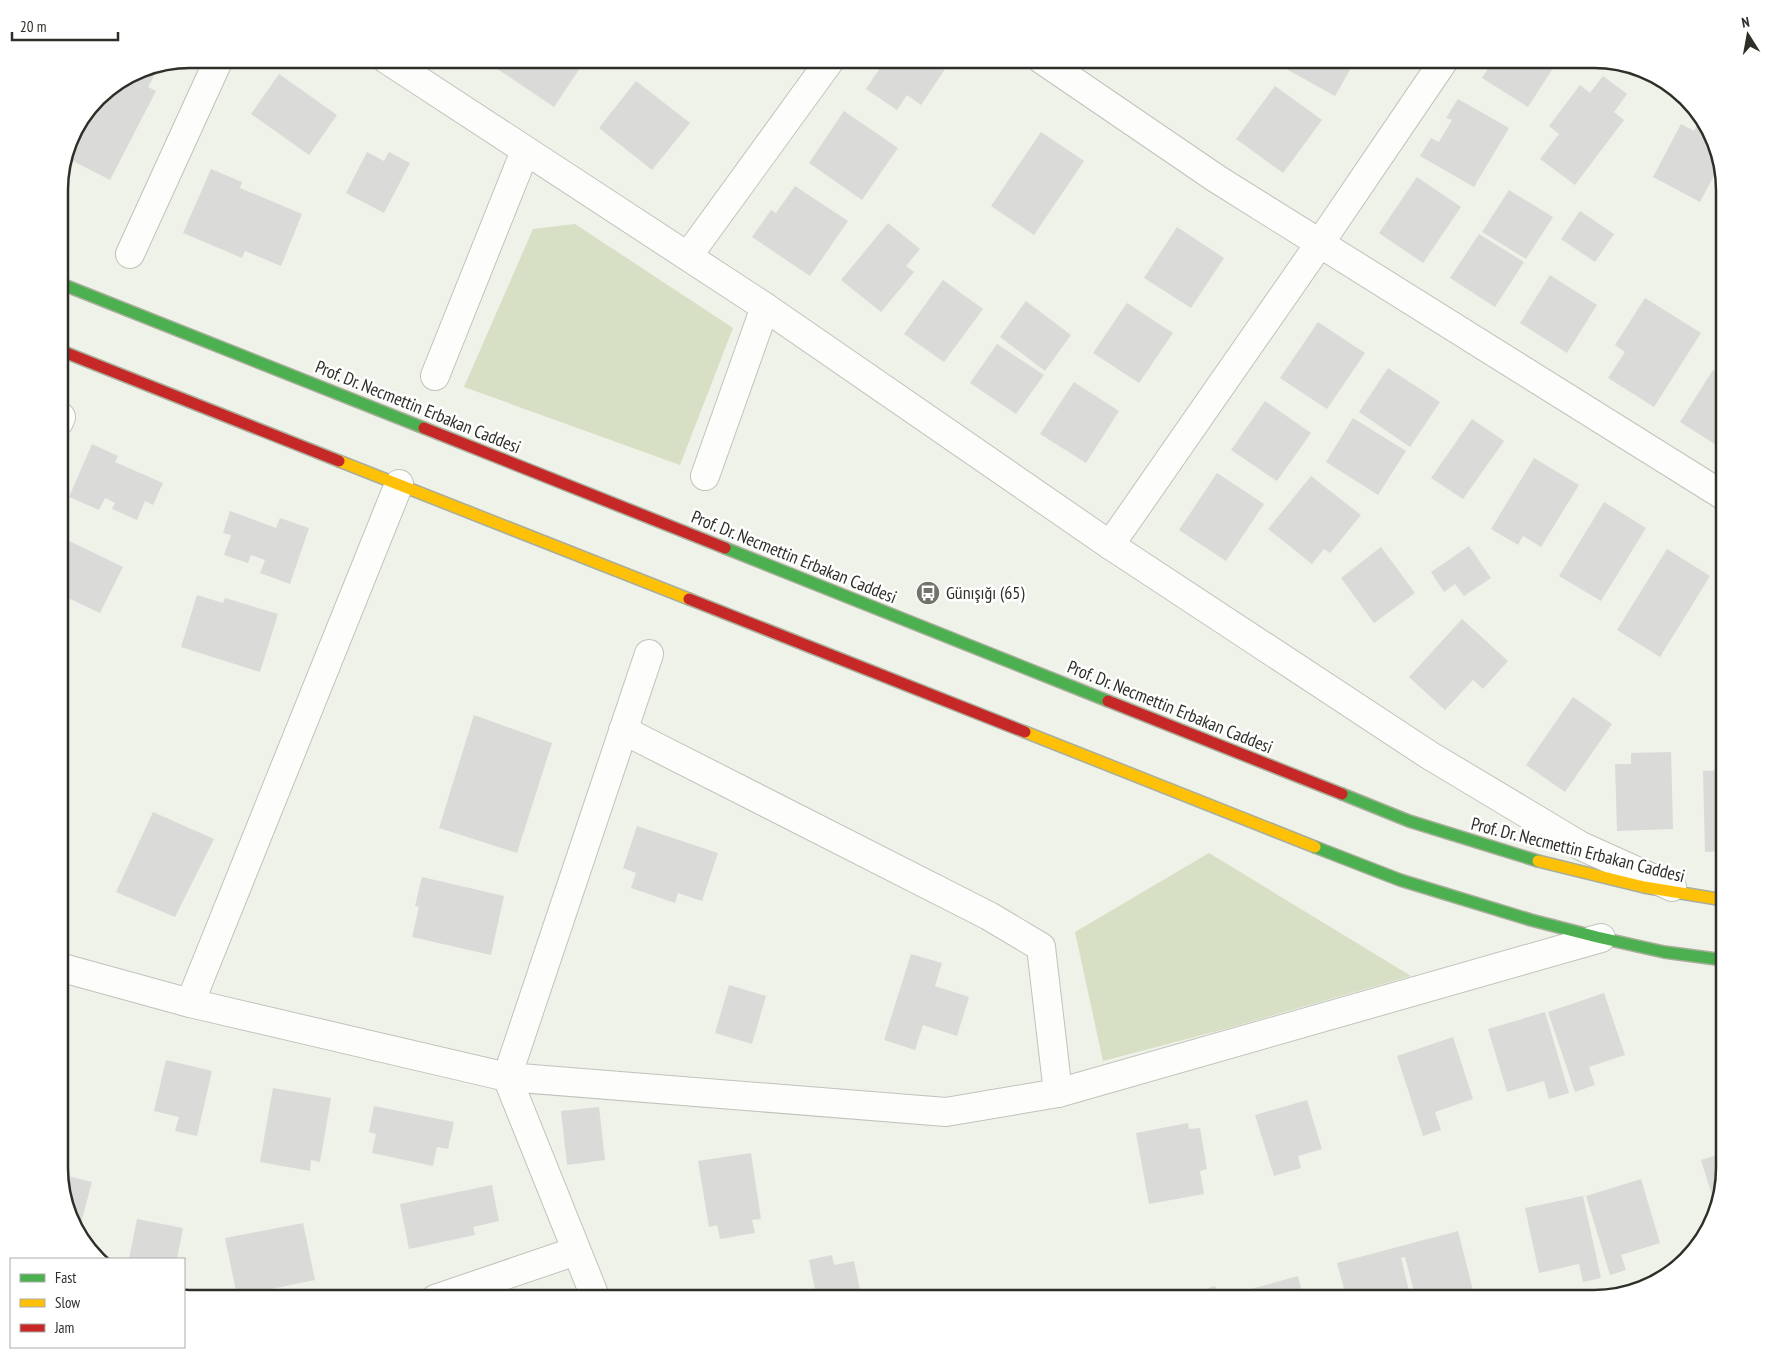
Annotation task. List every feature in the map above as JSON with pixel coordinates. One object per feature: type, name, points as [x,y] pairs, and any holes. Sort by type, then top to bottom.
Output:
[{"type":"main road","name":"Prof. Dr. Necmettin Erbakan Caddesi","points":[[68,287],[1408,821],[1512,855],[1605,878],[1690,896],[1716,899]]},
{"type":"main road","points":[[68,354],[1400,880],[1480,906],[1601,938],[1666,952],[1716,959]]},
{"type":"street","points":[[130,254],[215,68]]},
{"type":"street","points":[[400,68],[765,307],[1110,545],[1429,756],[1581,846],[1690,896]]},
{"type":"street","points":[[688,256],[824,68]]},
{"type":"street","points":[[1054,68],[1217,179],[1716,491]]},
{"type":"street","points":[[1110,545],[1440,68]]},
{"type":"street","points":[[435,376],[525,151]]},
{"type":"street","points":[[705,476],[765,307]]},
{"type":"street","points":[[190,1003],[399,484]]},
{"type":"street","points":[[592,1290],[507,1077],[649,654]]},
{"type":"street","points":[[623,730],[989,916],[1041,947],[1058,1093]]},
{"type":"street","points":[[68,970],[190,1003],[507,1077],[946,1112],[1058,1093],[1601,938]]},
{"type":"street","points":[[461,1290],[576,1251]]},
{"type":"green space","points":[[575,224],[733,328],[680,465],[464,387],[533,229]]},
{"type":"green space","points":[[1209,853],[1411,976],[1225,1029],[1103,1061],[1075,932]]},
{"type":"building","points":[[496,68],[580,68],[554,107]]},
{"type":"building","points":[[880,68],[945,69],[921,105],[907,95],[897,110],[866,89]]},
{"type":"building","points":[[1284,68],[1351,68],[1335,96]]},
{"type":"building","points":[[1488,68],[1553,68],[1528,107],[1482,78]]},
{"type":"building","points":[[155,73],[148,87],[156,91],[110,180],[72,160],[88,122],[103,103],[122,88]]},
{"type":"building","points":[[279,74],[337,115],[309,155],[251,114]]},
{"type":"building","points":[[1603,76],[1627,94],[1614,112],[1624,120],[1575,185],[1540,159],[1559,134],[1549,126],[1580,85],[1590,93]]},
{"type":"building","points":[[636,81],[690,123],[652,170],[599,128]]},
{"type":"building","points":[[1275,86],[1322,120],[1283,173],[1236,139]]},
{"type":"building","points":[[1458,99],[1509,128],[1474,187],[1420,156],[1431,138],[1439,142],[1452,120],[1446,118]]},
{"type":"building","points":[[844,111],[898,148],[862,200],[809,163]]},
{"type":"building","points":[[1681,124],[1694,131],[1697,126],[1703,136],[1709,150],[1714,175],[1700,202],[1653,177]]},
{"type":"building","points":[[1041,132],[1084,161],[1034,235],[991,206]]},
{"type":"building","points":[[367,152],[384,161],[389,152],[410,163],[384,213],[346,193]]},
{"type":"building","points":[[211,169],[242,182],[240,188],[302,214],[281,266],[245,251],[242,258],[183,233]]},
{"type":"building","points":[[1417,177],[1461,207],[1423,263],[1379,233]]},
{"type":"building","points":[[795,186],[848,221],[810,276],[752,237],[771,210],[776,213]]},
{"type":"building","points":[[1509,190],[1553,217],[1526,259],[1482,232]]},
{"type":"building","points":[[1580,211],[1614,234],[1595,262],[1561,239]]},
{"type":"building","points":[[888,223],[920,249],[906,266],[914,272],[881,312],[841,280]]},
{"type":"building","points":[[1177,227],[1224,258],[1191,308],[1144,278]]},
{"type":"building","points":[[1479,234],[1524,262],[1495,307],[1450,278]]},
{"type":"building","points":[[1550,275],[1597,305],[1567,353],[1520,323]]},
{"type":"building","points":[[943,280],[983,309],[944,362],[904,334]]},
{"type":"building","points":[[1645,298],[1701,333],[1654,407],[1608,378],[1625,352],[1615,345]]},
{"type":"building","points":[[1026,301],[1071,335],[1045,371],[1000,337]]},
{"type":"building","points":[[1127,303],[1173,333],[1139,383],[1093,353]]},
{"type":"building","points":[[1318,322],[1365,353],[1327,409],[1280,378]]},
{"type":"building","points":[[997,344],[1044,375],[1016,414],[970,383]]},
{"type":"building","points":[[1388,368],[1440,402],[1410,447],[1359,412]]},
{"type":"building","points":[[1713,370],[1716,372],[1716,445],[1680,422]]},
{"type":"building","points":[[1074,382],[1119,411],[1086,463],[1040,434]]},
{"type":"building","points":[[1265,401],[1311,433],[1277,481],[1231,450]]},
{"type":"building","points":[[1353,418],[1406,451],[1378,495],[1326,462]]},
{"type":"building","points":[[1472,419],[1504,441],[1463,499],[1431,478]]},
{"type":"building","points":[[92,444],[118,456],[115,462],[163,483],[153,505],[145,501],[137,520],[112,509],[115,503],[105,498],[99,510],[69,497]]},
{"type":"building","points":[[1534,458],[1579,485],[1541,547],[1523,536],[1518,545],[1491,529]]},
{"type":"building","points":[[1217,473],[1264,504],[1226,561],[1179,530]]},
{"type":"building","points":[[1311,476],[1361,515],[1330,553],[1324,549],[1312,564],[1268,529]]},
{"type":"building","points":[[1604,502],[1646,528],[1601,601],[1559,576]]},
{"type":"building","points":[[230,511],[276,528],[280,518],[309,528],[290,584],[260,573],[265,560],[251,555],[248,563],[224,555],[231,535],[223,533]]},
{"type":"building","points":[[68,540],[123,567],[100,613],[68,598]]},
{"type":"building","points":[[1469,546],[1491,578],[1464,596],[1455,584],[1444,592],[1431,572]]},
{"type":"building","points":[[1381,547],[1415,593],[1374,623],[1341,578]]},
{"type":"building","points":[[1667,549],[1710,576],[1660,657],[1617,630]]},
{"type":"building","points":[[197,595],[223,603],[225,598],[278,614],[260,672],[181,647]]},
{"type":"building","points":[[1462,619],[1508,661],[1483,689],[1473,680],[1445,710],[1409,677]]},
{"type":"building","points":[[1573,697],[1612,724],[1565,792],[1526,765]]},
{"type":"building","points":[[474,715],[552,743],[517,853],[439,828]]},
{"type":"building","points":[[1671,752],[1673,829],[1617,831],[1615,764],[1631,764],[1631,753]]},
{"type":"building","points":[[1716,770],[1716,851],[1705,852],[1703,771]]},
{"type":"building","points":[[153,812],[214,839],[175,917],[116,892]]},
{"type":"building","points":[[637,826],[718,853],[702,901],[678,893],[675,903],[631,888],[636,873],[623,868]]},
{"type":"building","points":[[422,877],[504,896],[491,955],[412,937],[419,907],[415,906]]},
{"type":"building","points":[[911,954],[942,963],[935,986],[969,997],[957,1036],[923,1025],[915,1050],[884,1040]]},
{"type":"building","points":[[729,985],[766,996],[752,1044],[715,1033]]},
{"type":"building","points":[[1604,993],[1625,1055],[1589,1067],[1595,1085],[1575,1092],[1548,1012]]},
{"type":"building","points":[[1545,1012],[1569,1093],[1549,1099],[1544,1081],[1507,1092],[1488,1029]]},
{"type":"building","points":[[1453,1037],[1473,1099],[1435,1112],[1441,1130],[1423,1136],[1397,1056]]},
{"type":"building","points":[[166,1060],[212,1071],[197,1136],[175,1131],[179,1117],[154,1111]]},
{"type":"building","points":[[273,1088],[331,1098],[320,1162],[311,1160],[310,1171],[260,1162]]},
{"type":"building","points":[[1307,1100],[1322,1149],[1298,1156],[1301,1168],[1274,1176],[1255,1115]]},
{"type":"building","points":[[374,1106],[454,1122],[448,1149],[437,1147],[433,1166],[372,1153],[376,1134],[369,1132]]},
{"type":"building","points":[[599,1107],[605,1160],[567,1165],[561,1111]]},
{"type":"building","points":[[1188,1123],[1189,1129],[1200,1128],[1207,1169],[1200,1171],[1204,1194],[1149,1204],[1136,1133]]},
{"type":"building","points":[[751,1153],[761,1219],[752,1220],[755,1233],[720,1239],[717,1225],[709,1227],[698,1161]]},
{"type":"building","points":[[1716,1155],[1712,1195],[1701,1160]]},
{"type":"building","points":[[68,1176],[92,1182],[81,1223],[72,1200]]},
{"type":"building","points":[[1641,1179],[1660,1243],[1621,1255],[1626,1270],[1610,1275],[1586,1196]]},
{"type":"building","points":[[492,1185],[499,1221],[473,1227],[475,1235],[409,1249],[400,1204]]},
{"type":"building","points":[[1583,1196],[1601,1278],[1583,1282],[1579,1264],[1539,1273],[1525,1208]]},
{"type":"building","points":[[137,1219],[183,1228],[177,1258],[129,1258]]},
{"type":"building","points":[[303,1223],[315,1280],[266,1290],[236,1290],[225,1238]]},
{"type":"building","points":[[1458,1231],[1473,1290],[1414,1290],[1405,1257],[1401,1258],[1409,1290],[1344,1290],[1337,1263]]},
{"type":"building","points":[[832,1255],[834,1265],[854,1261],[860,1290],[815,1290],[809,1260]]},
{"type":"building","points":[[1298,1276],[1302,1290],[1247,1290]]},
{"type":"building","points":[[1215,1286],[1217,1290],[1203,1290]]},
{"type":"traffic: fast","points":[[68,287],[424,428]]},
{"type":"traffic: fast","points":[[725,548],[1108,701]]},
{"type":"traffic: fast","points":[[1342,794],[1409,821],[1538,861]]},
{"type":"traffic: fast","points":[[1315,847],[1400,880],[1531,920],[1664,952],[1716,959]]},
{"type":"traffic: slow","points":[[339,461],[689,599]]},
{"type":"traffic: slow","points":[[1025,732],[1315,847]]},
{"type":"traffic: slow","points":[[1538,861],[1644,887],[1716,899]]},
{"type":"traffic: jam","points":[[68,354],[339,461]]},
{"type":"traffic: jam","points":[[424,428],[725,548]]},
{"type":"traffic: jam","points":[[689,599],[1025,732]]},
{"type":"traffic: jam","points":[[1108,701],[1342,794]]},
{"type":"place","name":"Günışığı (65)","points":[[928,593]]}]
